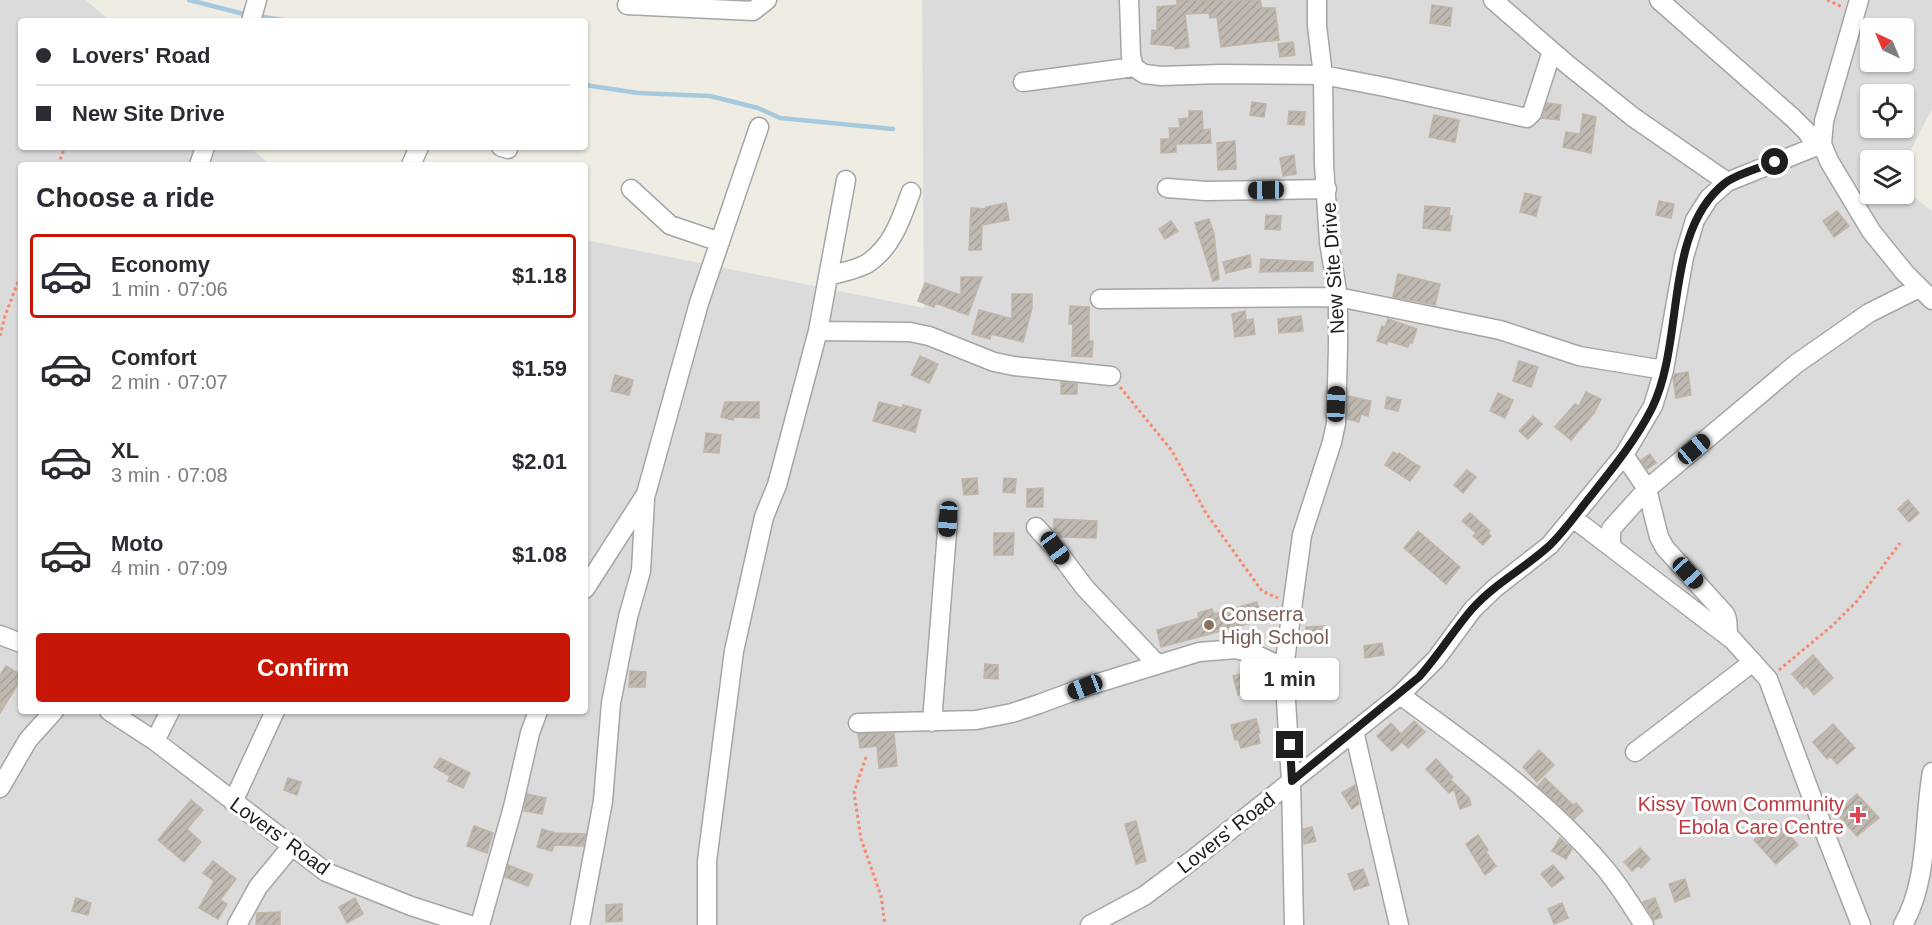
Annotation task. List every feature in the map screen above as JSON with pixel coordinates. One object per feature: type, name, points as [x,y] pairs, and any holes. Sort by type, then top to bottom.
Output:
[{"type":"street","points":[[627,5],[753,11],[767,0]]},
{"type":"street","points":[[1129,0],[1131,56],[1134,66],[1144,74],[1161,76],[1323,75],[1527,118],[1532,113],[1552,51]]},
{"type":"street","name":"New Site Drive","points":[[1294,925],[1292,781],[1284,668],[1302,535],[1336,423],[1338,297],[1329,242],[1324,164],[1323,75],[1317,27],[1317,0]]},
{"type":"street","points":[[1493,0],[1633,117],[1727,182]]},
{"type":"street","points":[[1611,547],[1611,529],[1647,489],[1805,357],[1869,313],[1925,294],[1871,231],[1819,145],[1793,118],[1659,0]]},
{"type":"street","points":[[1819,145],[1859,0]]},
{"type":"street","points":[[1023,82],[1134,66]]},
{"type":"street","points":[[580,925],[603,801],[611,703],[628,618],[641,571],[646,494],[699,303],[759,127]]},
{"type":"street","name":"Lovers' Road","points":[[1090,925],[1144,896],[1400,695],[1436,658],[1473,609],[1550,545],[1624,455],[1653,406],[1664,370],[1684,257],[1695,220],[1709,198],[1727,182],[1819,145]]},
{"type":"street","points":[[707,925],[707,861],[734,651],[764,517],[777,485],[818,331],[846,180]]},
{"type":"street","points":[[1167,188],[1206,191],[1327,189]]},
{"type":"street","points":[[631,189],[670,225],[720,242]]},
{"type":"street","points":[[828,276],[867,264],[879,253],[895,235],[911,192]]},
{"type":"street","points":[[1100,299],[1338,297],[1500,330],[1579,356],[1664,370]]},
{"type":"street","points":[[818,331],[910,332],[929,336],[994,362],[1111,376]]},
{"type":"street","points":[[1624,455],[1647,489],[1659,537],[1665,548],[1725,614],[1728,621],[1728,634],[1768,679],[1861,925]]},
{"type":"street","points":[[588,584],[646,494]]},
{"type":"street","points":[[1573,518],[1734,641]]},
{"type":"street","points":[[932,722],[948,519]]},
{"type":"street","points":[[1036,527],[1085,588],[1156,664]]},
{"type":"street","points":[[858,723],[976,720],[1012,712],[1199,652],[1236,649],[1256,654],[1284,668]]},
{"type":"street","points":[[1635,752],[1753,662]]},
{"type":"street","points":[[1400,695],[1506,772],[1556,817],[1603,865],[1644,925]]},
{"type":"street","points":[[0,788],[28,740],[51,714]]},
{"type":"street","name":"Lovers' Road","points":[[114,714],[154,741],[326,872],[411,906],[470,925]]},
{"type":"street","points":[[154,741],[168,714]]},
{"type":"street","points":[[233,802],[274,714]]},
{"type":"street","points":[[480,925],[537,714]]},
{"type":"street","points":[[1354,731],[1399,925]]},
{"type":"street","points":[[1903,925],[1918,887],[1924,856],[1927,800],[1932,772]]},
{"type":"street","points":[[237,925],[258,887],[291,847]]},
{"type":"path","points":[[0,336],[18,282]]},
{"type":"path","points":[[1111,376],[1172,451],[1206,513],[1262,591],[1277,597],[1292,599]]},
{"type":"path","points":[[1768,679],[1833,625],[1857,601],[1900,543]]},
{"type":"path","points":[[866,757],[854,792],[861,839],[881,896],[885,925]]},
{"type":"shaded area","points":[[0,0],[86,0],[107,18],[18,18],[18,150],[253,150],[267,162],[18,162],[18,714],[588,714],[588,241],[924,308],[922,0],[1932,0],[1932,109],[1911,150],[1860,150],[1860,204],[1914,204],[1914,197],[1932,211],[1932,925],[0,925]]},
{"type":"building","points":[[1177,0],[1260,0],[1262,8],[1275,8],[1279,40],[1221,47],[1217,17],[1210,18],[1209,13],[1185,14],[1189,47],[1175,49],[1174,46],[1151,44],[1152,30],[1157,31],[1157,7],[1177,5]]},
{"type":"building","points":[[1432,5],[1452,8],[1450,26],[1430,23]]},
{"type":"building","points":[[1293,42],[1295,55],[1280,57],[1278,44]]},
{"type":"building","points":[[1252,102],[1266,104],[1264,117],[1250,115]]},
{"type":"building","points":[[1547,103],[1561,105],[1559,120],[1542,118]]},
{"type":"building","points":[[1189,111],[1202,111],[1203,130],[1210,129],[1211,143],[1176,144],[1176,152],[1161,153],[1161,139],[1170,139],[1169,128],[1180,128],[1179,119],[1189,118]]},
{"type":"building","points":[[1289,111],[1305,112],[1304,125],[1288,124]]},
{"type":"building","points":[[1583,114],[1596,117],[1591,153],[1563,147],[1566,132],[1580,134]]},
{"type":"building","points":[[1434,115],[1459,120],[1455,142],[1429,137]]},
{"type":"building","points":[[1235,141],[1236,169],[1218,170],[1217,143]]},
{"type":"building","points":[[1294,155],[1296,174],[1283,176],[1280,158]]},
{"type":"building","points":[[1525,193],[1541,197],[1536,216],[1520,212]]},
{"type":"building","points":[[1659,201],[1674,204],[1671,218],[1656,215]]},
{"type":"building","points":[[1006,203],[1009,220],[982,225],[981,250],[969,250],[971,208],[986,209],[986,207]]},
{"type":"building","points":[[1425,206],[1450,208],[1449,216],[1452,216],[1450,231],[1423,228]]},
{"type":"building","points":[[1837,211],[1849,226],[1834,237],[1823,221]]},
{"type":"building","points":[[1266,215],[1281,216],[1280,230],[1265,229]]},
{"type":"building","points":[[1209,219],[1214,234],[1219,279],[1213,281],[1195,223]]},
{"type":"building","points":[[1171,221],[1178,231],[1165,239],[1159,229]]},
{"type":"building","points":[[1250,255],[1251,267],[1226,273],[1223,262]]},
{"type":"building","points":[[1261,259],[1313,262],[1313,271],[1260,272]]},
{"type":"building","points":[[1398,274],[1440,284],[1435,305],[1393,297]]},
{"type":"building","points":[[961,277],[982,277],[968,315],[935,303],[934,307],[918,301],[925,283],[961,295]]},
{"type":"building","points":[[1012,294],[1032,294],[1032,308],[1023,342],[991,334],[990,339],[972,334],[979,310],[1012,319]]},
{"type":"building","points":[[1070,306],[1089,307],[1089,341],[1093,341],[1092,357],[1072,356],[1073,324],[1069,324]]},
{"type":"building","points":[[1245,311],[1246,320],[1253,319],[1255,334],[1235,337],[1232,314]]},
{"type":"building","points":[[1301,316],[1303,331],[1279,333],[1278,319]]},
{"type":"building","points":[[1388,319],[1417,329],[1408,347],[1388,341],[1387,344],[1377,341],[1382,326],[1385,327]]},
{"type":"building","points":[[920,356],[938,364],[929,383],[911,375]]},
{"type":"building","points":[[1519,361],[1538,367],[1531,387],[1513,381]]},
{"type":"building","points":[[1688,372],[1691,395],[1676,398],[1673,378],[1675,374]]},
{"type":"building","points":[[615,375],[633,380],[629,395],[611,391]]},
{"type":"building","points":[[1061,382],[1077,384],[1077,394],[1061,394]]},
{"type":"building","points":[[1586,392],[1601,399],[1594,413],[1571,440],[1555,427],[1575,404],[1579,406]]},
{"type":"building","points":[[1498,393],[1513,400],[1505,418],[1490,411]]},
{"type":"building","points":[[1348,396],[1371,401],[1368,416],[1361,414],[1359,422],[1347,419]]},
{"type":"building","points":[[1387,397],[1401,400],[1398,411],[1385,408]]},
{"type":"building","points":[[725,402],[759,402],[759,418],[734,417],[733,420],[721,417]]},
{"type":"building","points":[[879,402],[921,410],[915,432],[873,421]]},
{"type":"building","points":[[1533,416],[1542,424],[1528,439],[1519,431]]},
{"type":"building","points":[[706,433],[721,435],[719,453],[704,452]]},
{"type":"building","points":[[1393,452],[1398,455],[1399,453],[1420,467],[1410,481],[1385,465]]},
{"type":"building","points":[[1650,454],[1656,463],[1647,469],[1641,460]]},
{"type":"building","points":[[1467,470],[1476,477],[1463,493],[1454,485]]},
{"type":"building","points":[[977,478],[978,494],[964,495],[962,479]]},
{"type":"building","points":[[1004,478],[1016,479],[1015,493],[1003,492]]},
{"type":"building","points":[[1043,488],[1043,507],[1027,507],[1027,489]]},
{"type":"building","points":[[1908,500],[1919,513],[1909,522],[1898,509]]},
{"type":"building","points":[[1470,513],[1490,531],[1488,533],[1491,536],[1483,545],[1473,536],[1476,533],[1462,521]]},
{"type":"building","points":[[1054,519],[1097,521],[1096,538],[1060,537],[1054,530]]},
{"type":"building","points":[[1418,531],[1460,567],[1446,584],[1404,548]]},
{"type":"building","points":[[994,533],[1014,533],[1013,555],[994,555]]},
{"type":"building","name":"Conserra High School","points":[[1257,602],[1262,620],[1161,647],[1157,630],[1199,618],[1198,613],[1212,609],[1214,614]]},
{"type":"building","points":[[1325,626],[1326,638],[1307,639],[1306,627]]},
{"type":"building","points":[[1382,643],[1384,655],[1365,658],[1364,646]]},
{"type":"building","points":[[1813,655],[1833,678],[1814,695],[1807,686],[1804,688],[1792,674]]},
{"type":"building","points":[[985,664],[998,665],[998,679],[984,678]]},
{"type":"building","points":[[6,666],[18,673],[18,684],[0,713],[0,675]]},
{"type":"building","points":[[630,671],[646,672],[645,687],[629,687]]},
{"type":"building","points":[[1251,671],[1256,690],[1238,695],[1233,676]]},
{"type":"building","points":[[1256,719],[1260,743],[1241,748],[1238,739],[1235,740],[1231,725]]},
{"type":"building","points":[[1414,721],[1425,732],[1408,748],[1402,742],[1392,751],[1377,736],[1391,723],[1401,734]]},
{"type":"building","points":[[1833,724],[1855,748],[1837,764],[1830,756],[1827,759],[1813,742]]},
{"type":"building","points":[[894,733],[897,766],[879,768],[877,746],[860,748],[858,734]]},
{"type":"building","points":[[1539,750],[1554,765],[1537,782],[1523,767]]},
{"type":"building","points":[[440,758],[470,773],[463,788],[448,781],[450,776],[434,767]]},
{"type":"building","points":[[1436,759],[1453,777],[1450,779],[1469,798],[1471,805],[1460,809],[1454,789],[1449,793],[1426,769]]},
{"type":"building","points":[[288,778],[301,782],[297,795],[284,790]]},
{"type":"building","points":[[1545,778],[1573,805],[1576,803],[1583,811],[1574,819],[1538,786]]},
{"type":"building","points":[[1355,785],[1359,804],[1352,809],[1342,793]]},
{"type":"building","points":[[527,794],[546,798],[542,814],[524,811]]},
{"type":"building","name":"Kissy Town Community Ebola Care Centre","points":[[1857,794],[1879,818],[1857,836],[1836,813]]},
{"type":"building","points":[[191,800],[203,810],[187,829],[201,842],[184,862],[158,840]]},
{"type":"building","points":[[1769,820],[1772,824],[1777,821],[1798,845],[1776,864],[1754,840],[1759,836],[1756,832]]},
{"type":"building","points":[[1136,821],[1146,861],[1136,864],[1125,824]]},
{"type":"building","points":[[474,826],[493,833],[487,853],[467,846]]},
{"type":"building","points":[[1312,827],[1316,841],[1304,844],[1303,829]]},
{"type":"building","points":[[542,829],[555,833],[586,834],[583,846],[554,845],[552,851],[537,847]]},
{"type":"building","points":[[1478,835],[1496,866],[1485,875],[1466,844]]},
{"type":"building","points":[[1560,838],[1572,849],[1566,859],[1552,851]]},
{"type":"building","points":[[1640,848],[1650,859],[1641,868],[1639,865],[1632,871],[1624,862]]},
{"type":"building","points":[[213,861],[236,879],[220,900],[227,904],[218,919],[199,908],[214,881],[203,873]]},
{"type":"building","points":[[508,865],[533,875],[528,886],[505,877]]},
{"type":"building","points":[[1553,865],[1564,878],[1552,887],[1541,874]]},
{"type":"building","points":[[1363,869],[1369,885],[1354,890],[1348,874]]},
{"type":"building","points":[[1685,879],[1690,896],[1675,902],[1669,884]]},
{"type":"building","points":[[76,898],[91,903],[88,915],[72,911]]},
{"type":"building","points":[[355,898],[363,914],[347,923],[339,907]]},
{"type":"building","points":[[1655,898],[1662,917],[1654,920],[1643,902]]},
{"type":"building","points":[[1562,903],[1568,918],[1554,924],[1548,909]]},
{"type":"building","points":[[622,904],[622,921],[606,922],[606,905]]},
{"type":"building","points":[[280,912],[280,925],[256,925],[257,913]]},
{"type":"waterway","points":[[189,0],[248,15]]},
{"type":"waterway","points":[[257,16],[270,18]]},
{"type":"waterway","points":[[588,85],[638,93],[710,96],[758,108],[780,118],[893,129]]},
{"type":"place","name":"Conserra High School","points":[[1209,625]]},
{"type":"place","name":"Kissy Town Community Ebola Care Centre","points":[[1858,815]]},
{"type":"route","points":[[1290,745],[1292,781],[1400,695],[1436,658],[1473,609],[1550,545],[1573,518],[1624,455],[1653,406],[1664,370],[1684,257],[1695,220],[1709,198],[1727,182],[1775,162]]}]
